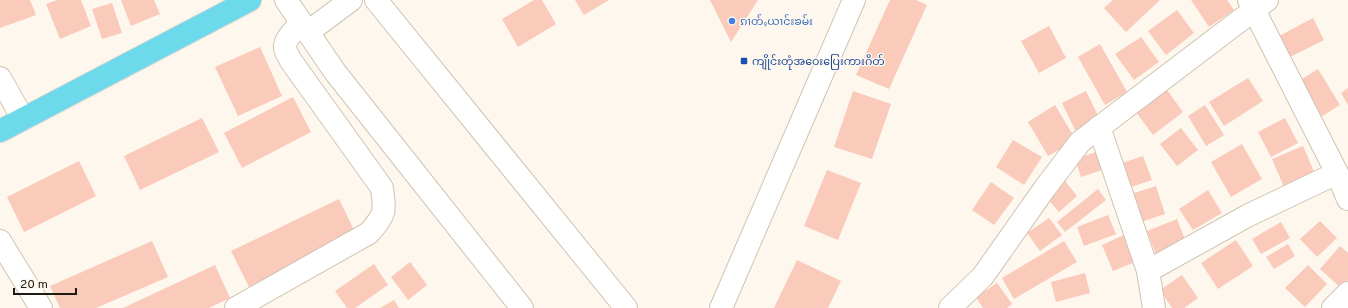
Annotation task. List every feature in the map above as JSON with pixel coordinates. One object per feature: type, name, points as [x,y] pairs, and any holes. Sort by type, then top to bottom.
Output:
[{"type":"highway","points":[[0,131],[250,0]]},
{"type":"street","points":[[286,0],[335,72],[522,308]]},
{"type":"street","points":[[236,308],[369,233],[380,220],[385,211],[382,188],[291,61],[285,49],[288,38],[351,0]]},
{"type":"street","points":[[376,0],[626,308]]},
{"type":"street","points":[[721,308],[854,0]]},
{"type":"street","points":[[950,308],[983,276],[1045,188],[1080,142],[1257,3],[1348,199]]},
{"type":"street","points":[[310,88],[335,72]]},
{"type":"street","points":[[0,78],[23,119]]},
{"type":"street","points":[[1099,127],[1148,270],[1154,308]]},
{"type":"street","points":[[1148,270],[1247,216],[1337,173]]},
{"type":"street","points":[[0,240],[40,308]]},
{"type":"street","points":[[1333,308],[1348,293]]},
{"type":"building","points":[[0,0],[30,0],[36,15],[0,28]]},
{"type":"building","points":[[57,0],[81,0],[91,26],[60,39],[46,4]]},
{"type":"building","points":[[121,0],[154,0],[160,14],[131,26]]},
{"type":"building","points":[[534,0],[542,0],[556,24],[518,47],[502,19]]},
{"type":"building","points":[[575,0],[609,0],[584,15]]},
{"type":"building","name":"ၵၢတ်ႇယၢင်းၶမ်း","points":[[710,0],[758,0],[731,42]]},
{"type":"building","points":[[890,0],[916,0],[927,5],[889,89],[856,75]]},
{"type":"building","points":[[1113,0],[1160,0],[1126,32],[1104,8]]},
{"type":"building","points":[[1191,0],[1227,0],[1234,10],[1209,27]]},
{"type":"building","points":[[112,3],[122,33],[102,39],[92,9]]},
{"type":"building","points":[[1177,10],[1194,33],[1166,55],[1148,31]]},
{"type":"building","points":[[1313,18],[1324,40],[1290,57],[1279,36]]},
{"type":"building","points":[[1049,26],[1066,58],[1039,73],[1021,41]]},
{"type":"building","points":[[1141,37],[1159,62],[1134,80],[1115,54]]},
{"type":"building","points":[[1100,44],[1127,92],[1105,105],[1078,57]]},
{"type":"building","points":[[260,47],[282,96],[238,116],[215,67]]},
{"type":"building","points":[[1318,69],[1340,105],[1319,118],[1297,82]]},
{"type":"building","points":[[1248,78],[1263,101],[1224,126],[1209,102]]},
{"type":"building","points":[[1348,88],[1348,105],[1341,93]]},
{"type":"building","points":[[1167,90],[1183,112],[1153,135],[1136,112]]},
{"type":"building","points":[[853,91],[891,104],[872,159],[834,147]]},
{"type":"building","points":[[1086,91],[1100,120],[1076,132],[1062,103]]},
{"type":"building","points":[[293,97],[311,132],[242,168],[224,133]]},
{"type":"building","points":[[1055,105],[1076,140],[1048,156],[1028,122]]},
{"type":"building","points":[[1205,105],[1224,135],[1206,146],[1188,116]]},
{"type":"building","points":[[202,118],[219,152],[140,190],[124,156]]},
{"type":"building","points":[[1285,118],[1298,143],[1271,157],[1258,132]]},
{"type":"building","points":[[1181,128],[1198,150],[1177,166],[1160,144]]},
{"type":"building","points":[[1013,140],[1042,157],[1024,185],[996,167]]},
{"type":"building","points":[[1242,144],[1262,179],[1231,197],[1211,162]]},
{"type":"building","points":[[1303,146],[1315,174],[1284,187],[1272,159]]},
{"type":"building","points":[[1096,152],[1102,170],[1081,177],[1075,159]]},
{"type":"building","points":[[1143,156],[1152,180],[1131,187],[1122,163]]},
{"type":"building","points":[[79,161],[96,196],[24,232],[7,197]]},
{"type":"building","points":[[827,170],[861,183],[838,240],[804,226]]},
{"type":"building","points":[[1065,181],[1077,196],[1059,212],[1046,197]]},
{"type":"building","points":[[991,182],[1014,198],[994,225],[972,210]]},
{"type":"building","points":[[1156,186],[1165,214],[1141,222],[1131,194]]},
{"type":"building","points":[[1098,189],[1106,200],[1065,232],[1057,222]]},
{"type":"building","points":[[1208,190],[1222,213],[1193,230],[1179,209]]},
{"type":"building","points":[[339,199],[356,234],[249,287],[231,251]]},
{"type":"building","points":[[1108,215],[1116,234],[1084,246],[1077,227]]},
{"type":"building","points":[[1049,218],[1062,235],[1040,251],[1027,233]]},
{"type":"building","points":[[1177,219],[1186,242],[1156,254],[1147,231]]},
{"type":"building","points":[[1320,221],[1337,238],[1317,257],[1300,239]]},
{"type":"building","points":[[1281,222],[1290,238],[1261,254],[1252,239]]},
{"type":"building","points":[[1124,235],[1135,262],[1113,271],[1102,245]]},
{"type":"building","points":[[1236,240],[1253,266],[1218,289],[1201,263]]},
{"type":"building","points":[[152,241],[168,277],[96,308],[60,308],[50,286]]},
{"type":"building","points":[[1064,241],[1077,262],[1014,299],[1002,278]]},
{"type":"building","points":[[1288,244],[1295,256],[1274,269],[1266,257]]},
{"type":"building","points":[[1340,246],[1348,253],[1348,280],[1341,288],[1320,269]]},
{"type":"building","points":[[797,260],[841,281],[828,308],[774,308]]},
{"type":"building","points":[[410,262],[427,285],[408,300],[391,277]]},
{"type":"building","points":[[374,264],[388,285],[355,308],[347,308],[335,291]]},
{"type":"building","points":[[215,265],[230,298],[209,308],[123,308]]},
{"type":"building","points":[[1308,265],[1327,284],[1305,307],[1285,288]]},
{"type":"building","points":[[1085,273],[1090,293],[1056,302],[1051,282]]},
{"type":"building","points":[[1182,275],[1198,298],[1184,308],[1172,308],[1160,290]]},
{"type":"building","points":[[997,283],[1012,304],[1007,308],[983,308],[976,297]]},
{"type":"building","points":[[394,300],[399,308],[380,308]]},
{"type":"place","name":"ၵၢတ်ႇယၢင်းၶမ်း","points":[[732,21]]},
{"type":"place","name":"ကျိုင်းတုံအဝေးပြေးကားဂိတ်","points":[[744,61]]}]
